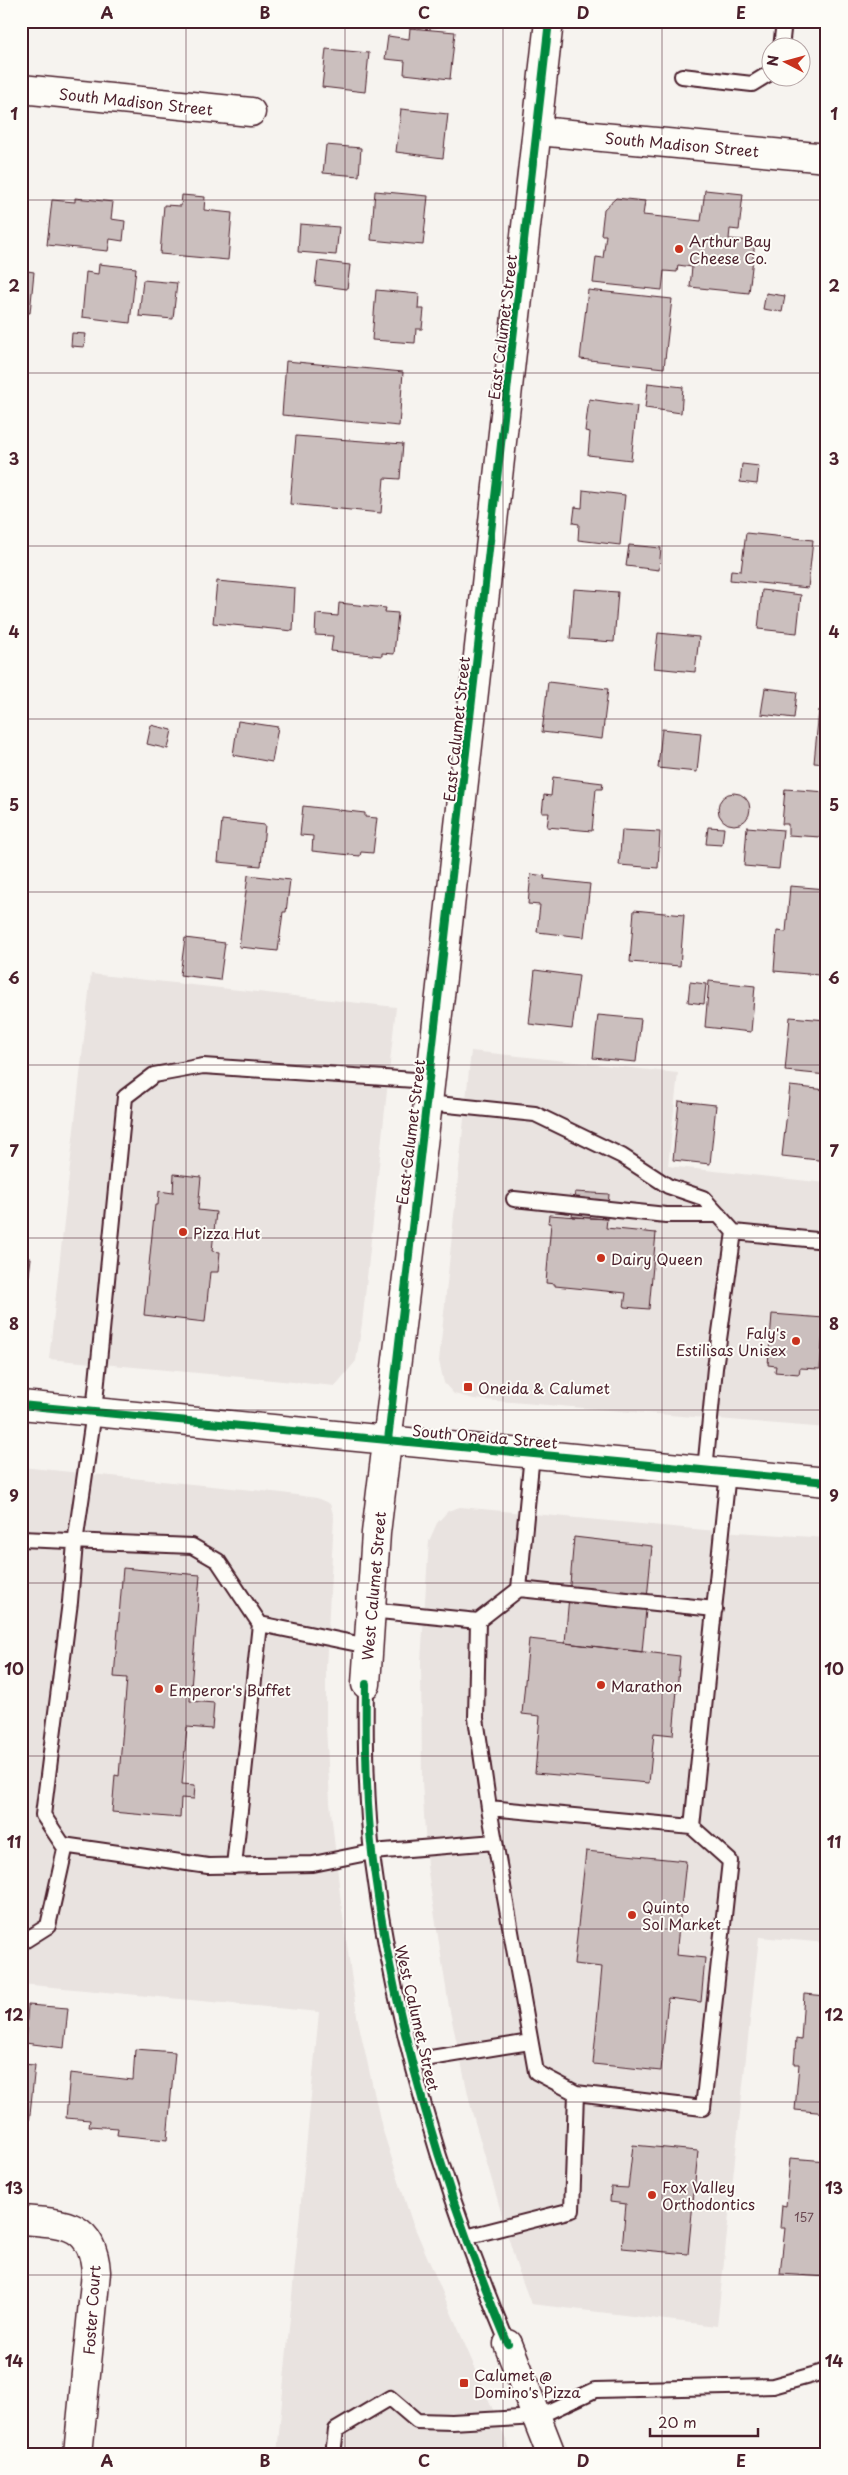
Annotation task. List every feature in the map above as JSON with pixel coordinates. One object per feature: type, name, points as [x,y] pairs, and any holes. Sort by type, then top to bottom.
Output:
[{"type":"main road","name":"East Calumet Street","points":[[388,1440],[429,1092],[549,21]]},
{"type":"main road","name":"South Madison Street","points":[[21,89],[251,112]]},
{"type":"main road","name":"South Madison Street","points":[[538,131],[827,158]]},
{"type":"main road","name":"South Oneida Street","points":[[21,1405],[827,1482]]},
{"type":"main road","name":"West Calumet Street","points":[[366,1684],[376,1533],[388,1440]]},
{"type":"main road","name":"Foster Court","points":[[21,2220],[74,2227],[88,2240],[95,2254],[96,2272],[78,2454]]},
{"type":"main road","name":"West Calumet Street","points":[[508,2344],[552,2454]]},
{"type":"lane","points":[[783,38],[784,21]]},
{"type":"lane","points":[[682,76],[752,84],[760,79]]},
{"type":"lane","points":[[495,1842],[372,1852],[313,1864],[208,1866],[63,1845],[43,1815],[70,1602],[75,1543],[94,1412],[125,1097],[154,1075],[203,1066],[429,1092],[535,1114],[622,1156],[668,1186],[703,1198],[734,1232],[827,1241]]},
{"type":"lane","points":[[514,1199],[666,1215],[719,1215]]},
{"type":"lane","points":[[692,1827],[714,1609],[716,1471],[734,1232]]},
{"type":"lane","points":[[519,1589],[532,1454]]},
{"type":"lane","points":[[21,1539],[75,1543],[192,1546],[218,1561],[260,1624],[234,1866]]},
{"type":"lane","points":[[370,1610],[478,1621],[519,1589],[714,1609]]},
{"type":"lane","points":[[478,1621],[476,1718],[489,1808],[536,2072],[576,2093],[703,2108],[730,1861],[692,1827],[489,1808]]},
{"type":"lane","points":[[260,1624],[368,1646]]},
{"type":"lane","name":"West Calumet Street","points":[[366,1684],[367,1798],[372,1852],[396,1989],[412,2061],[435,2144],[466,2237],[508,2344]]},
{"type":"lane","points":[[21,1943],[48,1926],[66,1845]]},
{"type":"lane","points":[[412,2061],[530,2042]]},
{"type":"lane","points":[[466,2237],[572,2210],[576,2093]]},
{"type":"lane","points":[[333,2454],[336,2430],[390,2398],[417,2421],[537,2417],[595,2390],[773,2386],[827,2371]]},
{"type":"shaded area","points":[[91,974],[396,1007],[362,1324],[356,1361],[335,1386],[49,1359]]},
{"type":"shaded area","points":[[471,1051],[678,1073],[668,1166],[827,1183],[827,1428],[474,1399],[454,1394],[444,1383],[439,1361]]},
{"type":"shaded area","points":[[21,1467],[282,1493],[317,1498],[330,1504],[334,1517],[326,1668],[326,1725],[330,1802],[341,1903],[357,2016],[382,2128],[411,2219],[512,2454],[277,2454],[319,2012],[21,1984]]},
{"type":"shaded area","points":[[460,1507],[705,1530],[827,1538],[827,1943],[759,1937],[717,2326],[531,2304],[517,2267],[472,2112],[449,2007],[427,1866],[422,1781],[421,1661],[429,1541],[437,1523],[448,1511]]},
{"type":"building","points":[[410,28],[455,32],[450,79],[404,74],[405,61],[385,59],[388,36],[409,39]]},
{"type":"building","points":[[326,49],[369,53],[365,92],[322,87]]},
{"type":"building","points":[[401,109],[448,114],[443,158],[396,152]]},
{"type":"building","points":[[326,145],[361,148],[359,176],[323,173]]},
{"type":"building","points":[[21,190],[27,190],[21,249]]},
{"type":"building","name":"Arthur Bay Cheese Co.","points":[[705,190],[743,194],[739,230],[730,229],[729,239],[755,241],[749,293],[690,287],[692,267],[678,265],[677,272],[664,271],[662,290],[593,283],[596,257],[603,258],[606,235],[601,235],[604,209],[616,198],[645,201],[643,215],[701,221]]},
{"type":"building","points":[[375,191],[428,196],[423,245],[371,240]]},
{"type":"building","points":[[182,195],[205,197],[204,210],[232,213],[228,260],[160,254],[164,205],[181,206]]},
{"type":"building","points":[[75,198],[113,202],[111,219],[125,221],[123,241],[110,239],[108,251],[47,245],[52,200],[75,202]]},
{"type":"building","points":[[300,224],[339,227],[336,255],[298,252]]},
{"type":"building","points":[[318,261],[350,265],[347,289],[315,285]]},
{"type":"building","points":[[99,264],[136,268],[130,323],[82,317],[86,272],[98,274]]},
{"type":"building","points":[[21,270],[34,272],[30,313],[21,312]]},
{"type":"building","points":[[143,280],[177,283],[173,319],[139,316]]},
{"type":"building","points":[[376,290],[419,294],[418,309],[424,309],[422,329],[416,329],[415,343],[372,340]]},
{"type":"building","points":[[588,290],[672,299],[664,368],[580,359]]},
{"type":"building","points":[[766,293],[785,296],[782,312],[763,309]]},
{"type":"building","points":[[72,333],[86,334],[84,347],[71,346]]},
{"type":"building","points":[[286,361],[403,372],[399,426],[282,415]]},
{"type":"building","points":[[648,383],[683,387],[681,413],[645,408]]},
{"type":"building","points":[[589,399],[637,406],[631,460],[588,455],[590,432],[585,431]]},
{"type":"building","points":[[296,436],[403,444],[400,479],[384,478],[381,513],[290,504]]},
{"type":"building","points":[[742,464],[759,466],[757,484],[740,482]]},
{"type":"building","points":[[583,490],[625,495],[620,545],[578,540],[579,524],[573,523],[575,507],[582,508]]},
{"type":"building","points":[[746,533],[813,540],[808,588],[730,580],[731,570],[741,571]]},
{"type":"building","points":[[629,545],[661,548],[659,570],[626,566]]},
{"type":"building","points":[[217,581],[295,588],[293,631],[213,623]]},
{"type":"building","points":[[574,589],[618,592],[614,642],[570,639]]},
{"type":"building","points":[[762,590],[801,595],[797,633],[758,629]]},
{"type":"building","points":[[339,603],[386,608],[385,612],[398,613],[394,654],[382,653],[382,656],[331,651],[333,636],[315,635],[316,614],[338,616]]},
{"type":"building","points":[[658,633],[699,637],[695,672],[654,668]]},
{"type":"building","points":[[825,636],[827,636],[827,671],[824,671],[826,652],[823,652]]},
{"type":"building","points":[[548,682],[608,689],[602,739],[542,732]]},
{"type":"building","points":[[765,688],[797,692],[794,718],[761,714]]},
{"type":"building","points":[[819,710],[827,711],[827,764],[814,763]]},
{"type":"building","points":[[238,721],[278,727],[272,762],[233,755]]},
{"type":"building","points":[[151,725],[172,730],[168,749],[147,744]]},
{"type":"building","points":[[662,729],[701,733],[697,772],[658,768]]},
{"type":"building","points":[[553,777],[603,783],[602,789],[596,789],[592,831],[547,827],[549,813],[542,813],[544,795],[551,796]]},
{"type":"building","points":[[785,789],[827,792],[827,827],[822,827],[821,837],[788,835],[788,824],[782,824]]},
{"type":"building","points":[[734,793],[740,794],[745,798],[749,803],[749,815],[745,820],[740,824],[734,825],[728,824],[723,820],[719,815],[718,809],[719,803],[723,798],[728,794]]},
{"type":"building","points":[[303,806],[365,813],[365,817],[377,818],[373,853],[361,852],[360,856],[312,851],[313,836],[300,835]]},
{"type":"building","points":[[222,820],[265,825],[261,866],[218,862]]},
{"type":"building","points":[[708,827],[724,828],[722,845],[706,844]]},
{"type":"building","points":[[747,827],[783,830],[779,869],[744,866]]},
{"type":"building","points":[[622,830],[660,832],[658,868],[619,865]]},
{"type":"building","points":[[531,874],[545,876],[544,879],[590,884],[584,937],[537,932],[540,905],[528,904]]},
{"type":"building","points":[[248,875],[290,880],[286,912],[283,912],[278,951],[239,947]]},
{"type":"building","points":[[790,886],[827,889],[827,946],[821,946],[819,975],[774,971],[777,931],[786,932]]},
{"type":"building","points":[[634,910],[684,915],[680,966],[630,962]]},
{"type":"building","points":[[185,938],[225,943],[220,980],[180,975]]},
{"type":"building","points":[[535,970],[579,976],[572,1029],[529,1024]]},
{"type":"building","points":[[709,981],[755,986],[751,1032],[705,1027]]},
{"type":"building","points":[[690,982],[706,984],[704,1004],[688,1002]]},
{"type":"building","points":[[598,1015],[641,1019],[636,1062],[593,1058]]},
{"type":"building","points":[[790,1017],[827,1020],[827,1075],[785,1071]]},
{"type":"building","points":[[790,1086],[827,1090],[827,1161],[782,1156]]},
{"type":"building","points":[[679,1101],[716,1105],[710,1164],[673,1160]]},
{"type":"building","name":"Pizza Hut","points":[[174,1174],[201,1177],[198,1210],[216,1212],[212,1251],[220,1252],[218,1272],[210,1272],[205,1322],[144,1315],[155,1205],[158,1205],[159,1191],[173,1193]]},
{"type":"building","points":[[575,1192],[609,1194],[607,1219],[572,1217]]},
{"type":"building","name":"Dairy Queen","points":[[549,1215],[607,1219],[606,1228],[656,1233],[649,1309],[624,1307],[626,1293],[555,1286],[555,1284],[546,1283],[551,1223],[548,1223]]},
{"type":"building","points":[[21,1257],[31,1258],[23,1324],[21,1323]]},
{"type":"building","name":"Faly's Estilisas Unisex","points":[[772,1314],[824,1318],[820,1369],[800,1368],[799,1374],[775,1372],[776,1366],[768,1365]]},
{"type":"building","points":[[574,1537],[652,1546],[642,1652],[565,1643]]},
{"type":"building","name":"Emperor's Buffet","points":[[123,1568],[200,1575],[190,1701],[214,1703],[212,1729],[187,1727],[182,1784],[195,1785],[194,1799],[181,1798],[180,1818],[112,1812],[115,1775],[119,1776],[127,1678],[114,1677]]},
{"type":"building","name":"Marathon","points":[[529,1639],[680,1656],[673,1735],[654,1733],[649,1783],[535,1773],[540,1716],[522,1714]]},
{"type":"building","points":[[586,1851],[686,1861],[676,1955],[705,1958],[701,2002],[668,1998],[661,2071],[593,2064],[602,1967],[574,1964]]},
{"type":"building","points":[[804,1994],[827,1996],[827,2113],[795,2110],[799,2064],[794,2064],[796,2039],[801,2040]]},
{"type":"building","points":[[28,2005],[68,2008],[64,2048],[25,2043]]},
{"type":"building","points":[[135,2049],[175,2052],[167,2140],[117,2135],[118,2128],[89,2126],[90,2120],[66,2118],[70,2073],[133,2080]]},
{"type":"building","points":[[21,2064],[35,2065],[29,2124],[21,2123]]},
{"type":"building","name":"Fox Valley Orthodontics","points":[[633,2145],[698,2151],[688,2254],[622,2248],[626,2204],[610,2202],[611,2187],[628,2188]]},
{"type":"building","points":[[790,2158],[827,2161],[827,2277],[780,2274],[785,2228],[780,2228],[782,2205],[786,2206]]},
{"type":"cycle path","points":[[388,1440],[549,21]]},
{"type":"cycle path","points":[[21,1405],[827,1482]]},
{"type":"cycle path","points":[[366,1684],[366,1773],[373,1862],[394,1985],[424,2107],[443,2168],[463,2227],[508,2344]]},
{"type":"place","name":"Arthur Bay Cheese Co.","points":[[679,249]]},
{"type":"place","name":"Pizza Hut","points":[[183,1232]]},
{"type":"place","name":"Dairy Queen","points":[[601,1258]]},
{"type":"place","name":"Faly's Estilisas Unisex","points":[[796,1341]]},
{"type":"place","name":"Oneida & Calumet","points":[[468,1387]]},
{"type":"place","name":"Marathon","points":[[601,1685]]},
{"type":"place","name":"Emperor's Buffet","points":[[159,1689]]},
{"type":"place","name":"Quinto Sol Market","points":[[632,1915]]},
{"type":"place","name":"Fox Valley Orthodontics","points":[[652,2195]]},
{"type":"place","name":"Calumet @ Domino's Pizza","points":[[464,2383]]}]
